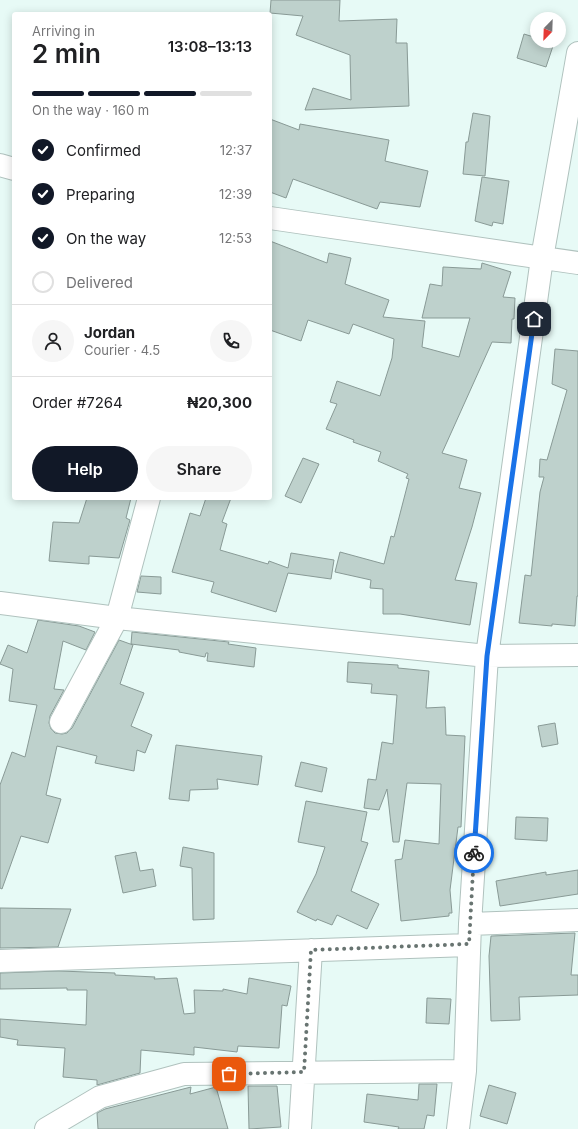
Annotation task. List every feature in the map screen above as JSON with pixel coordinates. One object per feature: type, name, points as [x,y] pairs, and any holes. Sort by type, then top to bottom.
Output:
[{"type":"street","points":[[458,1129],[465,1071],[469,934],[487,656],[542,258],[578,53]]},
{"type":"street","points":[[0,165],[12,168]]},
{"type":"street","points":[[272,218],[578,263]]},
{"type":"street","points":[[61,722],[117,618],[148,500]]},
{"type":"street","points":[[0,603],[117,618],[487,656],[578,656]]},
{"type":"street","points":[[0,961],[311,950],[469,934],[578,920]]},
{"type":"street","points":[[300,1129],[311,950]]},
{"type":"street","points":[[46,1129],[100,1097],[184,1074],[465,1071]]},
{"type":"building","points":[[271,0],[340,0],[339,21],[397,19],[396,43],[407,43],[409,106],[305,110],[313,88],[351,100],[350,55],[296,35],[303,16],[270,12]]},
{"type":"building","points":[[524,34],[530,36],[530,48],[552,48],[546,67],[517,58]]},
{"type":"building","points":[[473,113],[490,116],[485,176],[463,174],[466,142],[468,142]]},
{"type":"building","points":[[272,120],[299,130],[300,124],[389,140],[385,161],[428,171],[420,207],[380,202],[377,209],[293,179],[286,198],[272,193]]},
{"type":"building","points":[[482,177],[509,181],[503,224],[493,222],[492,226],[475,221]]},
{"type":"building","points":[[272,242],[327,263],[329,253],[351,258],[345,284],[389,300],[383,317],[425,321],[422,347],[459,357],[470,318],[422,318],[430,284],[442,286],[443,267],[481,269],[482,263],[511,272],[503,297],[515,298],[511,343],[492,342],[442,453],[467,460],[459,488],[481,493],[455,580],[477,583],[470,625],[400,614],[383,614],[383,589],[370,588],[371,580],[335,572],[340,552],[384,564],[391,536],[394,537],[409,479],[406,478],[408,474],[378,461],[381,452],[353,442],[354,440],[326,429],[337,404],[330,402],[337,381],[380,396],[392,358],[394,339],[353,324],[349,334],[308,320],[301,341],[272,331]]},
{"type":"building","points":[[555,349],[578,351],[578,596],[575,626],[552,624],[552,626],[519,623],[525,575],[531,576],[540,492],[544,477],[539,477],[540,459],[547,460],[567,390],[552,384]]},
{"type":"building","points":[[303,458],[319,464],[301,503],[285,496]]},
{"type":"building","points":[[86,500],[130,500],[126,518],[130,520],[119,558],[89,556],[89,564],[49,561],[53,522],[79,523]]},
{"type":"building","points":[[205,500],[230,500],[222,522],[227,524],[220,550],[268,564],[269,561],[288,568],[291,553],[334,560],[331,579],[288,573],[276,612],[211,592],[214,582],[172,572],[190,513],[200,516]]},
{"type":"building","points":[[141,576],[161,577],[161,594],[137,592]]},
{"type":"building","points":[[38,620],[79,626],[95,632],[86,650],[63,641],[54,689],[64,690],[50,716],[49,723],[51,729],[55,733],[62,734],[67,733],[72,728],[119,640],[133,645],[120,684],[144,693],[131,726],[152,735],[145,753],[137,750],[134,771],[95,763],[97,756],[57,746],[46,795],[61,799],[48,843],[21,836],[2,889],[0,888],[0,785],[12,752],[25,757],[37,705],[9,701],[13,669],[0,664],[8,645],[27,653]]},
{"type":"building","points":[[132,632],[229,642],[228,644],[256,648],[254,667],[207,661],[208,653],[206,653],[205,657],[179,652],[179,650],[131,644]]},
{"type":"building","points":[[348,662],[398,665],[398,668],[429,671],[426,708],[445,707],[446,735],[465,736],[461,827],[458,827],[450,890],[452,913],[449,913],[449,916],[401,921],[395,860],[402,859],[405,840],[439,844],[441,784],[407,783],[399,842],[393,842],[387,789],[379,810],[364,808],[368,779],[376,780],[382,742],[393,744],[397,695],[371,693],[372,684],[347,682]]},
{"type":"building","points":[[555,723],[558,744],[542,747],[538,726]]},
{"type":"building","points":[[176,745],[262,756],[258,785],[217,779],[218,789],[190,790],[189,801],[169,799]]},
{"type":"building","points":[[301,762],[327,768],[322,792],[295,786]]},
{"type":"building","points":[[306,801],[367,812],[361,841],[368,843],[351,891],[379,904],[367,929],[337,915],[332,925],[317,919],[316,921],[297,912],[316,874],[325,847],[298,842]]},
{"type":"building","points":[[516,817],[548,818],[547,841],[515,839]]},
{"type":"building","points":[[183,847],[214,853],[214,919],[193,920],[192,868],[180,866]]},
{"type":"building","points":[[136,852],[140,871],[153,869],[156,886],[123,893],[115,856]]},
{"type":"building","points":[[578,870],[578,894],[500,906],[496,881],[546,872],[546,875]]},
{"type":"building","points":[[0,908],[71,909],[58,947],[0,948]]},
{"type":"building","points":[[575,933],[571,975],[578,975],[578,995],[519,997],[520,1020],[491,1021],[489,956],[491,936]]},
{"type":"building","points":[[59,971],[115,973],[115,975],[155,977],[154,979],[177,978],[184,1014],[195,1013],[194,990],[223,991],[223,989],[247,994],[249,978],[291,986],[287,1006],[282,1005],[279,1048],[238,1046],[237,1052],[194,1047],[194,1055],[141,1050],[140,1073],[97,1085],[97,1080],[63,1077],[65,1048],[17,1045],[18,1040],[0,1037],[0,1019],[86,1025],[87,990],[67,990],[67,988],[0,989],[0,973]]},
{"type":"building","points":[[427,998],[451,999],[449,1024],[426,1023]]},
{"type":"building","points":[[419,1084],[437,1084],[434,1116],[427,1115],[424,1129],[398,1129],[399,1127],[364,1122],[367,1094],[418,1100]]},
{"type":"building","points":[[489,1085],[516,1093],[507,1124],[480,1116]]},
{"type":"building","points":[[248,1086],[277,1086],[281,1127],[249,1129]]},
{"type":"building","points":[[191,1087],[190,1094],[216,1087],[228,1129],[98,1129],[97,1113],[105,1109]]},
{"type":"way so far","points":[[229,1074],[304,1072],[311,950],[469,944],[474,853]]},
{"type":"route","points":[[474,853],[487,656],[534,319]]}]
